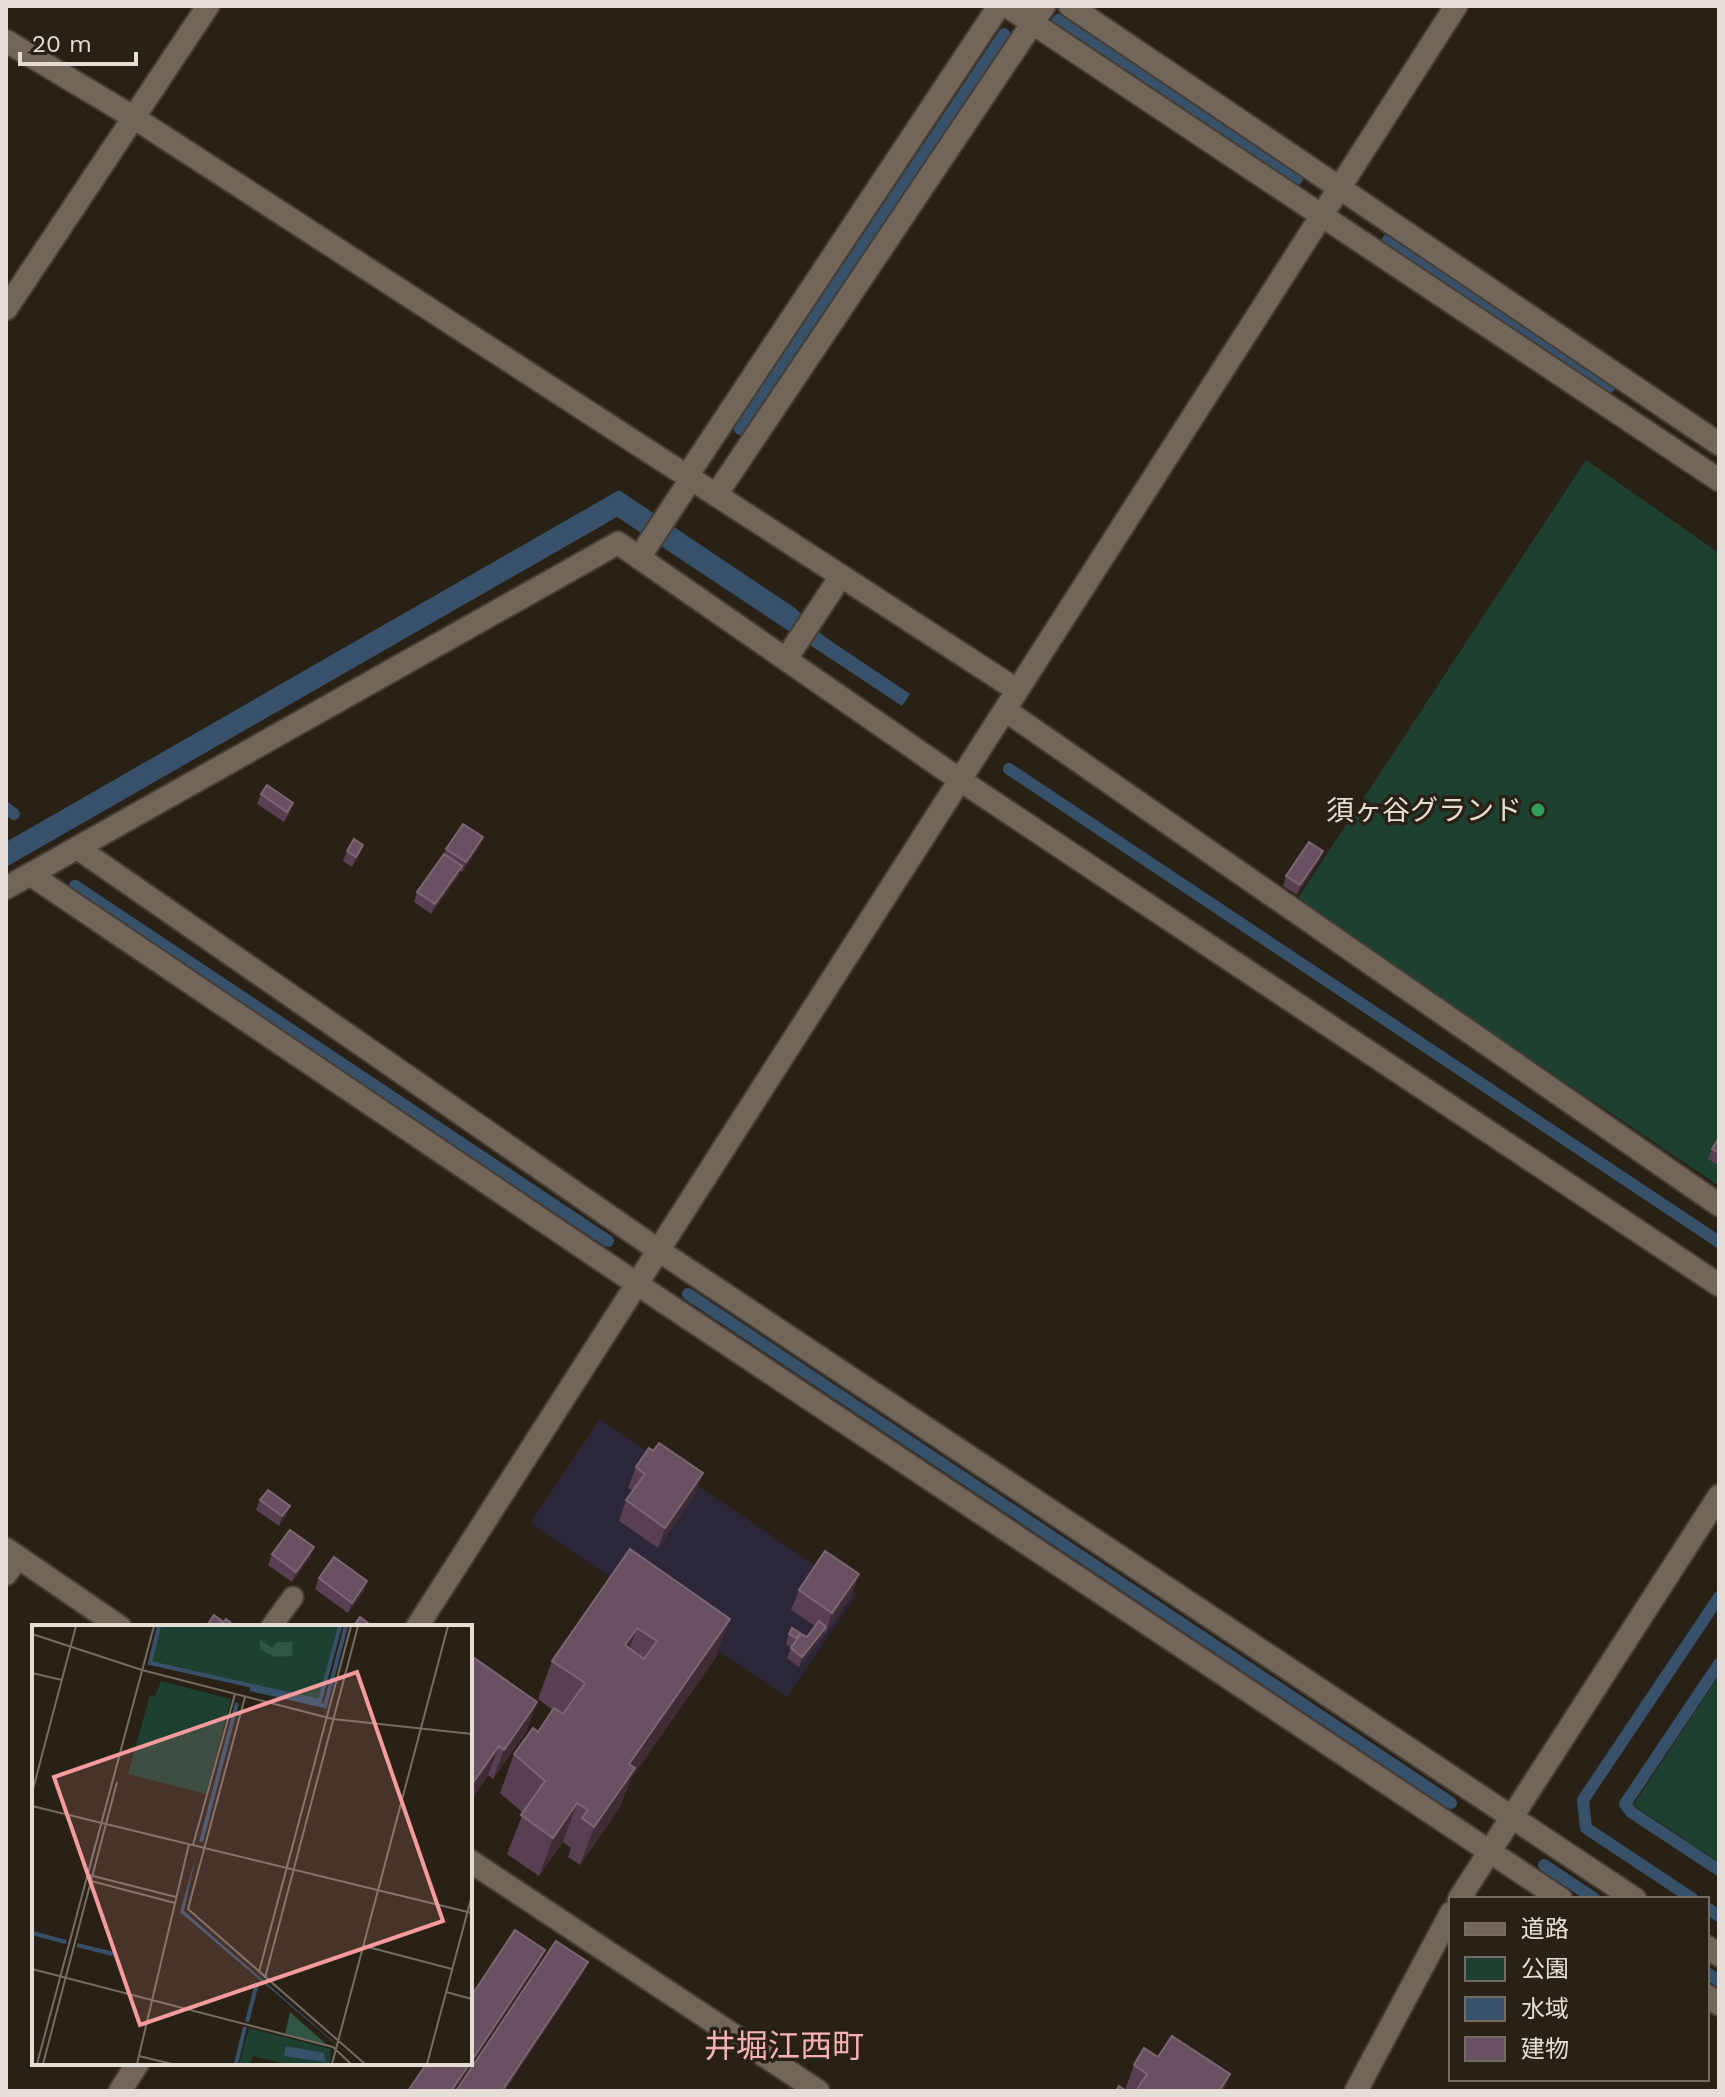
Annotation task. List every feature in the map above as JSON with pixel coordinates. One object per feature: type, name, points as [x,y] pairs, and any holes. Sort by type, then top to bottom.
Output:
[{"type":"street","points":[[6,309],[208,6]]},
{"type":"street","points":[[645,549],[999,6]]},
{"type":"street","points":[[1007,6],[1038,15],[1321,215],[1719,480]]},
{"type":"street","points":[[1070,6],[1719,444]]},
{"type":"street","points":[[418,1625],[1456,6]]},
{"type":"street","points":[[716,495],[1038,15]]},
{"type":"street","points":[[6,41],[133,117],[1017,690]]},
{"type":"street","points":[[6,888],[618,543],[645,549],[792,650],[960,780],[1719,1285]]},
{"type":"street","points":[[792,650],[841,576]]},
{"type":"street","points":[[1005,710],[1719,1205]]},
{"type":"street","points":[[79,849],[658,1250],[1632,1897]]},
{"type":"street","points":[[31,875],[637,1284],[1558,1897]]},
{"type":"street","points":[[1460,1897],[1719,1496]]},
{"type":"street","points":[[10,1560],[117,1625]]},
{"type":"street","points":[[472,1862],[818,2091]]},
{"type":"street","points":[[1356,2091],[1449,1917]]},
{"type":"street","points":[[120,2091],[137,2065]]},
{"type":"lane","points":[[272,1625],[293,1597]]},
{"type":"shaded area","points":[[600,1419],[857,1594],[787,1697],[530,1523]]},
{"type":"green space","name":"須ヶ谷グランド","points":[[1586,460],[1719,553],[1719,1186],[1296,901]]},
{"type":"green space","points":[[1719,1676],[1719,1862],[1633,1805]]},
{"type":"water","points":[[619,490],[795,608],[825,637],[910,694],[902,706],[617,517],[6,867],[6,842]]},
{"type":"building","points":[[267,785],[293,803],[287,812],[261,794]]},
{"type":"building","points":[[463,824],[483,837],[466,862],[446,849]]},
{"type":"building","points":[[354,839],[363,845],[356,857],[347,851]]},
{"type":"building","points":[[1309,842],[1323,851],[1300,885],[1286,876]]},
{"type":"building","points":[[444,854],[462,866],[435,904],[417,892]]},
{"type":"building","points":[[1719,1138],[1719,1153],[1712,1149]]},
{"type":"building","points":[[659,1443],[703,1473],[665,1528],[626,1500],[645,1474],[636,1467],[649,1448],[653,1451]]},
{"type":"building","points":[[268,1490],[290,1506],[282,1516],[260,1500]]},
{"type":"building","points":[[290,1530],[314,1547],[296,1572],[272,1554]]},
{"type":"building","points":[[630,1549],[730,1619],[629,1764],[635,1768],[594,1827],[582,1818],[588,1810],[577,1803],[553,1838],[521,1815],[545,1781],[514,1754],[533,1728],[538,1732],[554,1708],[563,1714],[585,1683],[552,1661]],"holes":[[[637,1628],[657,1641],[644,1659],[625,1645]]]},
{"type":"building","points":[[825,1551],[859,1574],[832,1613],[799,1590]]},
{"type":"building","points":[[334,1557],[367,1581],[352,1603],[319,1578]]},
{"type":"building","points":[[214,1615],[222,1621],[219,1625],[207,1625]]},
{"type":"building","points":[[360,1617],[371,1625],[354,1625]]},
{"type":"building","points":[[819,1621],[826,1627],[802,1657],[791,1648],[801,1634],[807,1637]]},
{"type":"building","points":[[792,1628],[800,1633],[796,1638],[789,1634]]},
{"type":"building","points":[[472,1656],[537,1702],[504,1750],[499,1746],[472,1784]]},
{"type":"building","points":[[515,1930],[545,1950],[472,2060],[472,1995]]},
{"type":"building","points":[[556,1941],[588,1962],[502,2091],[456,2091]]},
{"type":"building","points":[[1172,2036],[1230,2074],[1219,2091],[1136,2091],[1147,2074],[1134,2065],[1144,2048],[1158,2057]]},
{"type":"building","points":[[426,2065],[469,2065],[451,2091],[408,2091]]},
{"type":"waterway","points":[[1058,20],[1297,179]]},
{"type":"waterway","points":[[740,429],[1004,34]]},
{"type":"waterway","points":[[1388,240],[1609,387]]},
{"type":"waterway","points":[[1009,769],[1719,1242]]},
{"type":"waterway","points":[[6,808],[14,814]]},
{"type":"waterway","points":[[75,886],[608,1241]]},
{"type":"waterway","points":[[688,1294],[1451,1803]]},
{"type":"waterway","points":[[1690,1897],[1586,1828],[1583,1800],[1719,1597]]},
{"type":"waterway","points":[[1719,1664],[1625,1804],[1631,1812],[1719,1870]]},
{"type":"waterway","points":[[1544,1865],[1592,1897]]},
{"type":"waterway","points":[[1709,1909],[1719,1916]]},
{"type":"waterway","points":[[1709,1974],[1719,1981]]},
{"type":"place","name":"須ヶ谷グランド","points":[[1538,810]]},
{"type":"district","name":"井堀江西町","points":[[784,2046]]}]
